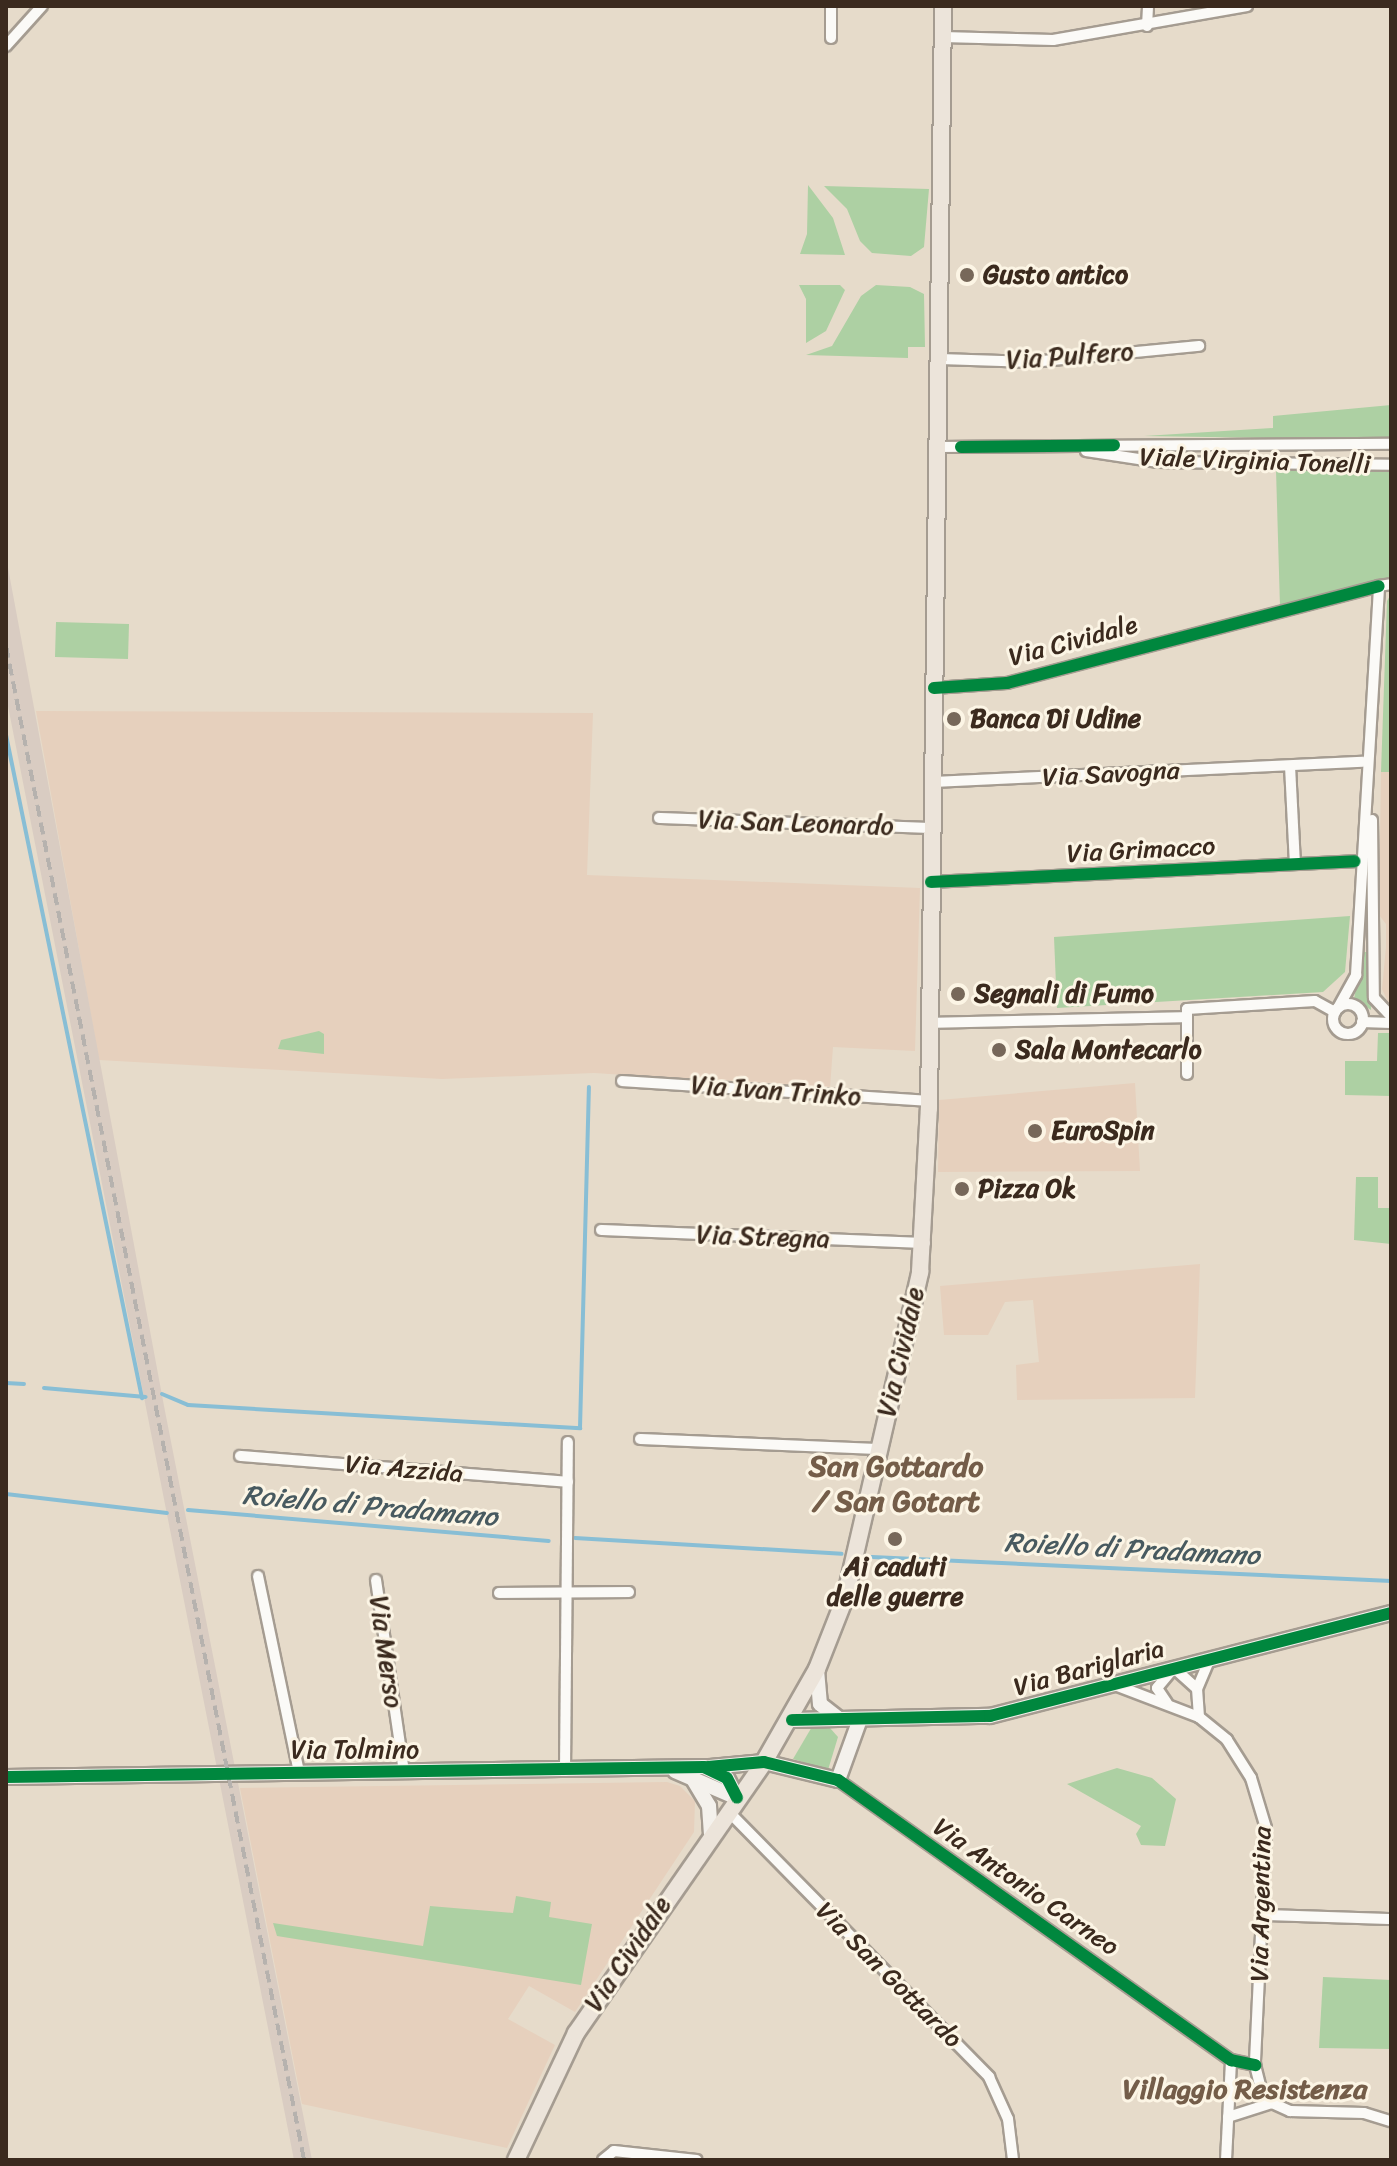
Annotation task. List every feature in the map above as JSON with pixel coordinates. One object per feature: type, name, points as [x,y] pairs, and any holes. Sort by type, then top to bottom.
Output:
[{"type":"main road","name":"Via Cividale","points":[[516,2160],[576,2033],[711,1833],[792,1720],[817,1669],[845,1598],[925,1243],[943,6]]},
{"type":"street","points":[[6,46],[42,6]]},
{"type":"street","points":[[831,6],[831,38]]},
{"type":"street","points":[[1147,26],[1148,6]]},
{"type":"street","points":[[943,37],[1053,40],[1147,26],[1247,6]]},
{"type":"street","name":"Via Pulfero","points":[[940,359],[1032,362],[1199,346]]},
{"type":"street","name":"Viale Virginia Tonelli","points":[[938,447],[1072,449],[1391,444]]},
{"type":"street","name":"Viale Virginia Tonelli","points":[[1072,449],[1158,462],[1391,465]]},
{"type":"street","name":"Via Cividale","points":[[934,688],[1007,683],[1222,624],[1391,584]]},
{"type":"street","points":[[1362,1022],[1355,1032],[1342,1032],[1333,1021],[1356,975],[1379,586]]},
{"type":"street","points":[[1367,762],[1374,998],[1391,1016]]},
{"type":"street","name":"Via Savogna","points":[[933,782],[1367,762]]},
{"type":"street","points":[[1290,766],[1295,864]]},
{"type":"street","name":"Via San Leonardo","points":[[659,818],[932,828]]},
{"type":"street","name":"Via Grimacco","points":[[931,882],[1354,861]]},
{"type":"street","points":[[1187,1074],[1187,1009],[1315,1001],[1336,1010],[1354,1005],[1362,1022]]},
{"type":"street","points":[[930,1023],[1187,1017]]},
{"type":"street","points":[[1362,1022],[1391,1023]]},
{"type":"street","name":"Via Ivan Trinko","points":[[622,1081],[929,1101]]},
{"type":"street","name":"Via Stregna","points":[[601,1230],[925,1243]]},
{"type":"street","points":[[640,1439],[878,1449]]},
{"type":"street","points":[[565,1771],[568,1442]]},
{"type":"street","name":"Via Azzida","points":[[240,1456],[568,1482]]},
{"type":"street","points":[[258,1576],[299,1773]]},
{"type":"street","name":"Via Merso","points":[[376,1580],[404,1772]]},
{"type":"street","points":[[499,1593],[629,1592]]},
{"type":"street","name":"Via Bariglaria","points":[[792,1720],[859,1722],[979,1718],[1391,1613]]},
{"type":"street","points":[[1199,1717],[1197,1689],[1210,1659]]},
{"type":"street","points":[[1167,1703],[1157,1688],[1174,1668],[1197,1689]]},
{"type":"street","points":[[817,1669],[820,1704],[843,1721]]},
{"type":"street","name":"Via Argentina","points":[[1115,1685],[1199,1717],[1239,1756],[1260,1802],[1266,1828],[1255,2065]]},
{"type":"street","points":[[838,1780],[859,1722]]},
{"type":"street","name":"Via Tolmino","points":[[6,1777],[671,1769],[764,1762]]},
{"type":"street","name":"Via Antonio Carneo","points":[[764,1762],[838,1780],[1231,2060],[1255,2065]]},
{"type":"street","points":[[704,1767],[727,1778],[733,1804]]},
{"type":"street","name":"Via Tolmino","points":[[671,1769],[691,1777],[733,1804]]},
{"type":"street","points":[[691,1777],[709,1806],[711,1833]]},
{"type":"street","name":"Via San Gottardo","points":[[733,1804],[989,2077],[1008,2119],[1013,2160]]},
{"type":"street","points":[[1264,1915],[1391,1919]]},
{"type":"street","points":[[1226,2160],[1231,2060]]},
{"type":"street","points":[[1255,2065],[1258,2082],[1272,2103],[1290,2111],[1364,2113],[1391,2121]]},
{"type":"street","points":[[1228,2117],[1272,2103]]},
{"type":"street","points":[[603,2160],[614,2151],[697,2160]]},
{"type":"shaded area","points":[[6,557],[164,1406],[312,2160],[294,2160],[6,696]]},
{"type":"shaded area","points":[[36,711],[593,713],[587,875],[920,888],[915,1051],[833,1047],[830,1088],[594,1073],[442,1079],[99,1060]]},
{"type":"shaded area","points":[[1381,772],[1391,772],[1391,1008],[1382,989],[1386,924],[1379,915]]},
{"type":"shaded area","points":[[1135,1083],[1140,1171],[938,1172],[939,1100]]},
{"type":"shaded area","points":[[1200,1264],[1195,1398],[1017,1400],[1016,1365],[1039,1362],[1033,1300],[1005,1302],[988,1335],[944,1335],[940,1286]]},
{"type":"shaded area","points":[[667,1782],[680,1786],[695,1801],[694,1832],[575,2012],[529,1986],[508,2019],[555,2045],[507,2148],[302,2104],[240,1788]]},
{"type":"green space","points":[[808,185],[833,218],[845,255],[800,254],[807,234]]},
{"type":"green space","points":[[824,186],[929,189],[924,247],[911,256],[872,253],[860,241],[847,209]]},
{"type":"green space","points":[[799,285],[840,285],[845,290],[826,331],[806,343],[806,299]]},
{"type":"green space","points":[[876,285],[910,287],[924,294],[925,347],[908,347],[908,358],[806,355],[832,346],[861,296]]},
{"type":"green space","points":[[1391,405],[1391,440],[1144,436],[1273,428],[1273,416]]},
{"type":"green space","points":[[1276,470],[1391,472],[1391,579],[1280,607]]},
{"type":"green space","points":[[1391,594],[1391,772],[1381,772],[1387,601]]},
{"type":"green space","points":[[56,622],[129,624],[128,659],[55,657]]},
{"type":"green space","points":[[1350,916],[1345,972],[1323,992],[1057,1008],[1054,937]]},
{"type":"green space","points":[[1363,952],[1370,952],[1371,1010],[1354,999]]},
{"type":"green space","points":[[319,1031],[324,1034],[324,1054],[278,1049],[281,1040]]},
{"type":"green space","points":[[1378,1033],[1391,1033],[1391,1096],[1345,1095],[1345,1061],[1377,1061]]},
{"type":"green space","points":[[1356,1177],[1378,1177],[1378,1208],[1391,1208],[1391,1244],[1354,1240]]},
{"type":"green space","points":[[813,1725],[830,1728],[838,1737],[828,1770],[793,1759]]},
{"type":"green space","points":[[1117,1768],[1152,1778],[1176,1799],[1165,1846],[1141,1845],[1136,1834],[1141,1826],[1067,1784]]},
{"type":"green space","points":[[516,1896],[551,1902],[549,1917],[592,1924],[581,1985],[277,1936],[273,1923],[423,1946],[430,1906],[513,1913]]},
{"type":"green space","points":[[1323,1977],[1391,1980],[1391,2049],[1319,2048]]},
{"type":"waterway","points":[[6,735],[142,1398]]},
{"type":"waterway","points":[[162,1394],[188,1405],[580,1428],[589,1087]]},
{"type":"waterway","points":[[6,1383],[24,1384]]},
{"type":"waterway","points":[[44,1388],[146,1397]]},
{"type":"waterway","name":"Roiello di Pradamano","points":[[6,1494],[167,1513]]},
{"type":"waterway","name":"Roiello di Pradamano","points":[[188,1510],[549,1541]]},
{"type":"waterway","name":"Roiello di Pradamano","points":[[575,1538],[842,1554]]},
{"type":"waterway","name":"Roiello di Pradamano","points":[[872,1557],[1391,1581]]},
{"type":"railway","points":[[6,646],[304,2160]]},
{"type":"cycle path","points":[[961,447],[1114,445]]},
{"type":"cycle path","points":[[934,688],[1007,683],[1379,586]]},
{"type":"cycle path","points":[[931,882],[1354,861]]},
{"type":"cycle path","points":[[792,1720],[990,1716],[1391,1613]]},
{"type":"cycle path","points":[[708,1767],[764,1762],[838,1780],[1231,2060],[1255,2065]]},
{"type":"cycle path","points":[[6,1777],[704,1767],[727,1778],[737,1798]]},
{"type":"place","name":"Gusto antico","points":[[967,275]]},
{"type":"place","name":"Banca Di Udine","points":[[954,719]]},
{"type":"place","name":"Segnali di Fumo","points":[[958,994]]},
{"type":"place","name":"Sala Montecarlo","points":[[999,1050]]},
{"type":"place","name":"EuroSpin","points":[[1035,1131]]},
{"type":"place","name":"Pizza Ok","points":[[962,1189]]},
{"type":"place","name":"Ai caduti delle guerre","points":[[895,1539]]},
{"type":"district","name":"San Gottardo / San Gotart","points":[[896,1483]]},
{"type":"district","name":"Villaggio Resistenza","points":[[1245,2089]]}]
